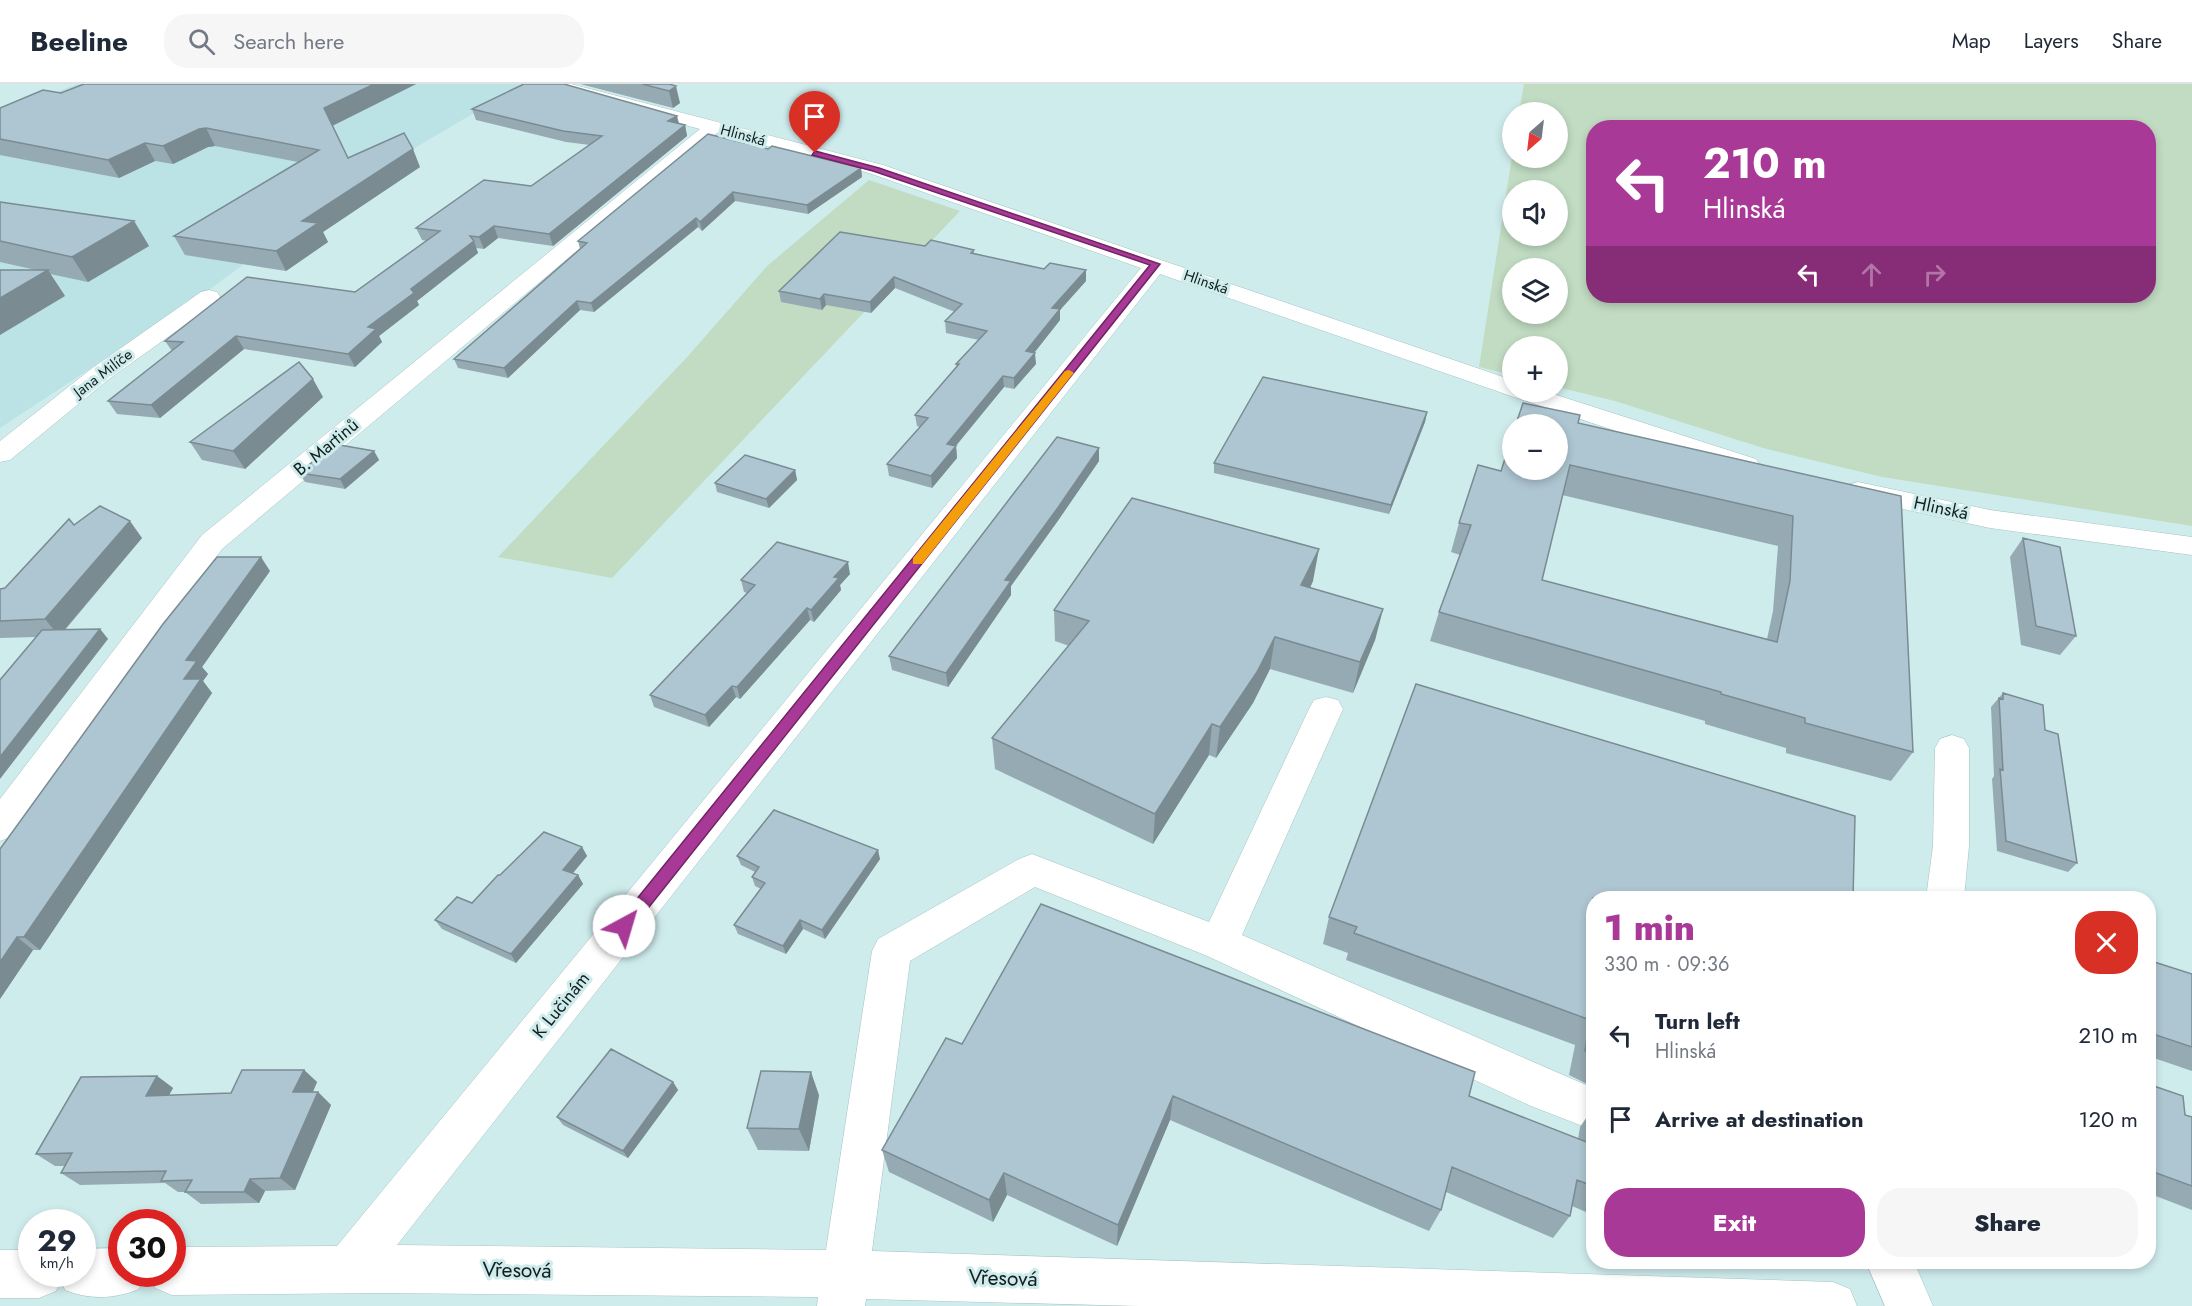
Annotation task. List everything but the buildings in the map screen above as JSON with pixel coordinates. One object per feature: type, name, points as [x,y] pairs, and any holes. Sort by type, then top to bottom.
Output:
[{"type":"street","name":"Hlinská","points":[[551,84],[876,170],[1156,264],[1502,385]]},
{"type":"street","name":"B. Martinů","points":[[0,826],[212,542],[713,127]]},
{"type":"street","name":"K Lučinám","points":[[349,1268],[1156,264]]},
{"type":"street","name":"Jana Milíče","points":[[0,454],[99,374],[209,297]]},
{"type":"street","points":[[1553,402],[1773,474]]},
{"type":"street","name":"Hlinská","points":[[1830,485],[1990,519],[2192,546]]},
{"type":"street","points":[[1218,943],[1326,709]]},
{"type":"street","points":[[1945,891],[1951,846],[1952,748]]},
{"type":"street","points":[[844,1289],[892,951],[1032,870],[1218,943],[1546,1091],[1586,1106]]},
{"type":"street","name":"Vřesová","points":[[186,1271],[349,1268],[844,1289],[1833,1306]]},
{"type":"street","points":[[1893,1269],[1909,1306]]},
{"type":"street","points":[[0,1274],[18,1274]]},
{"type":"shaded area","points":[[77,84],[523,84],[347,188],[202,295],[0,428],[0,114]]},
{"type":"green space","points":[[1524,84],[2192,84],[2192,526],[1882,477],[1763,448],[1615,401],[1568,390],[1568,336],[1502,336],[1502,373],[1479,367],[1502,221],[1502,246],[1568,246],[1568,180],[1508,180],[1510,168],[1568,168],[1568,102],[1521,102]]},
{"type":"green space","points":[[869,180],[960,211],[612,578],[498,557],[688,356],[767,266]]},
{"type":"slow traffic","points":[[917,561],[1069,373]]},
{"type":"route","points":[[624,926],[1156,264],[876,170],[815,153]]}]
